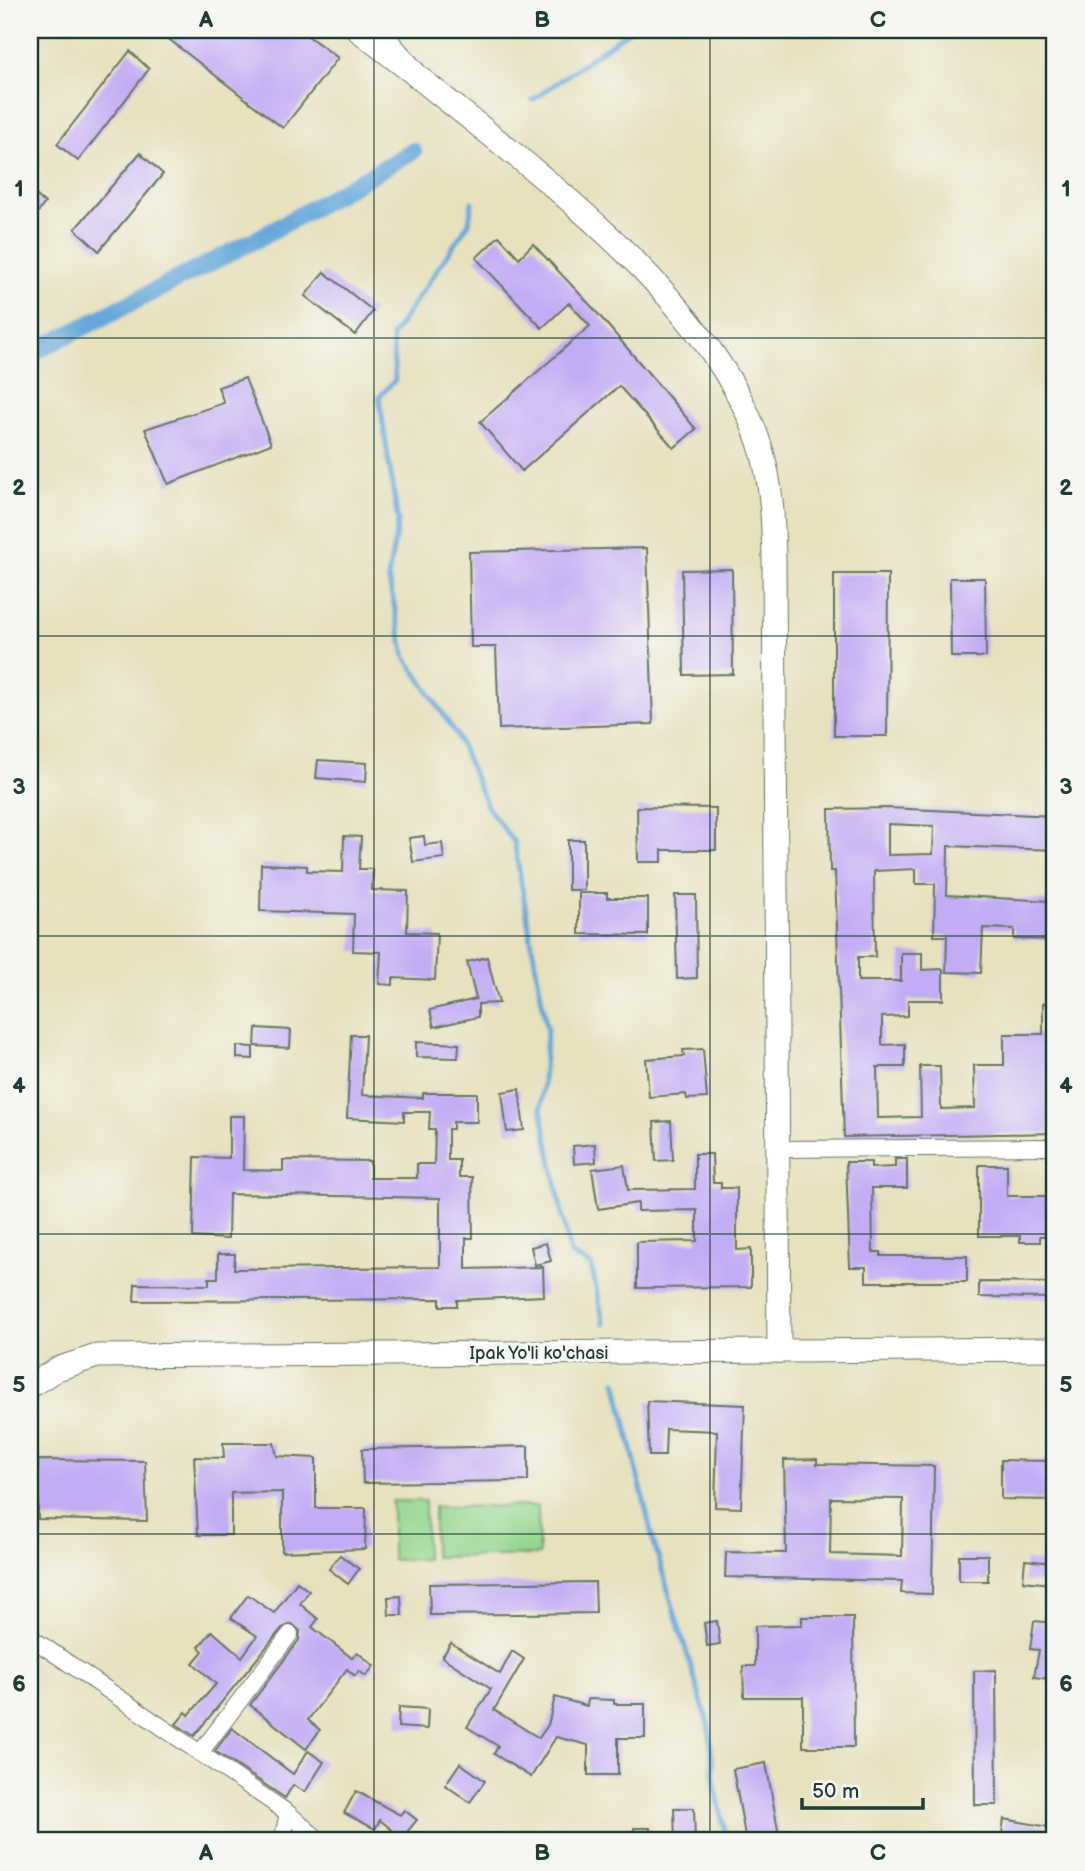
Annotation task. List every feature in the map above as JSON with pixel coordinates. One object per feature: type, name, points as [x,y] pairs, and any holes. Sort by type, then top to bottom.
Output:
[{"type":"main road","points":[[358,30],[562,194],[661,290],[717,363],[750,419],[762,452],[769,484],[774,558],[779,1351]]},
{"type":"main road","points":[[377,30],[417,76]]},
{"type":"main road","name":"Ipak Yo'li ko'chasi","points":[[30,1386],[57,1369],[97,1356],[1055,1349]]},
{"type":"street","points":[[778,1149],[1055,1147]]},
{"type":"street","points":[[200,1753],[290,1634]]},
{"type":"street","points":[[30,1637],[288,1813],[320,1841]]},
{"type":"street","points":[[282,1841],[288,1813]]},
{"type":"green space","points":[[392,1501],[425,1501],[426,1559],[392,1560]]},
{"type":"green space","points":[[538,1506],[539,1555],[434,1557],[434,1507]]},
{"type":"building","points":[[157,30],[300,30],[338,58],[283,128]]},
{"type":"building","points":[[130,51],[149,69],[78,161],[57,144]]},
{"type":"building","points":[[140,153],[163,174],[99,251],[75,229]]},
{"type":"building","points":[[30,190],[45,203],[30,223]]},
{"type":"building","points":[[499,236],[519,258],[533,244],[593,308],[696,429],[674,448],[619,386],[522,471],[480,422],[590,326],[569,303],[542,328],[476,258]]},
{"type":"building","points":[[324,272],[373,311],[355,335],[305,296]]},
{"type":"building","points":[[245,378],[271,444],[168,484],[145,429],[224,403],[218,387]]},
{"type":"building","points":[[647,548],[653,724],[499,729],[496,647],[471,647],[469,552]]},
{"type":"building","points":[[732,569],[733,674],[684,675],[682,570]]},
{"type":"building","points":[[834,574],[888,574],[887,736],[834,736]]},
{"type":"building","points":[[950,578],[985,578],[986,657],[951,657]]},
{"type":"building","points":[[318,760],[367,763],[366,782],[316,778]]},
{"type":"building","points":[[637,807],[716,808],[716,850],[662,850],[662,862],[638,862]]},
{"type":"building","points":[[888,808],[1055,816],[1055,850],[948,846],[947,895],[1049,901],[1048,940],[1014,939],[1014,929],[983,928],[981,973],[946,972],[947,936],[934,936],[935,884],[916,884],[916,869],[874,871],[875,957],[858,957],[858,981],[901,981],[901,953],[922,953],[922,970],[943,969],[943,1000],[908,1000],[908,1016],[882,1017],[882,1045],[905,1044],[905,1067],[877,1067],[878,1118],[921,1117],[920,1066],[940,1066],[941,1109],[975,1108],[974,1065],[1004,1065],[1004,1034],[1043,1034],[1043,1003],[1055,1003],[1055,1133],[844,1137],[835,871],[830,871],[829,809]],"holes":[[[888,824],[934,826],[933,854],[888,855]]]},
{"type":"building","points":[[344,836],[361,837],[359,869],[373,869],[372,890],[408,891],[407,932],[437,933],[435,980],[393,978],[393,985],[379,984],[381,952],[353,951],[354,914],[260,911],[261,864],[307,866],[307,871],[343,872]]},
{"type":"building","points":[[424,836],[425,845],[442,843],[444,858],[413,862],[409,838]]},
{"type":"building","points":[[568,840],[584,840],[584,890],[568,890]]},
{"type":"building","points":[[579,893],[607,893],[607,898],[648,898],[648,935],[579,934]]},
{"type":"building","points":[[675,895],[696,895],[697,978],[677,979]]},
{"type":"building","points":[[487,957],[499,1003],[478,1004],[478,1017],[434,1027],[430,1010],[476,999],[467,962]]},
{"type":"building","points":[[256,1028],[291,1030],[290,1048],[255,1046]]},
{"type":"building","points":[[351,1035],[365,1035],[362,1095],[423,1098],[423,1093],[477,1093],[477,1122],[453,1122],[453,1129],[448,1129],[448,1160],[459,1160],[459,1177],[472,1177],[473,1238],[466,1238],[466,1269],[543,1267],[544,1296],[457,1300],[457,1306],[440,1306],[440,1299],[134,1301],[135,1284],[209,1285],[209,1278],[218,1278],[218,1254],[235,1254],[234,1269],[440,1267],[440,1198],[229,1194],[228,1239],[193,1237],[195,1157],[229,1158],[229,1116],[244,1116],[243,1170],[283,1171],[283,1160],[370,1161],[370,1178],[417,1178],[417,1164],[434,1164],[435,1129],[429,1129],[430,1112],[404,1112],[404,1121],[347,1118]]},
{"type":"building","points":[[416,1042],[459,1044],[458,1058],[416,1057]]},
{"type":"building","points":[[237,1046],[253,1047],[253,1059],[237,1058]]},
{"type":"building","points":[[703,1049],[707,1098],[687,1099],[686,1094],[649,1097],[646,1059],[684,1056],[683,1050]]},
{"type":"building","points":[[519,1089],[524,1130],[507,1132],[502,1092]]},
{"type":"building","points":[[671,1121],[673,1160],[656,1161],[654,1122]]},
{"type":"building","points":[[595,1144],[596,1162],[574,1164],[573,1146]]},
{"type":"building","points":[[695,1154],[712,1154],[713,1183],[721,1183],[721,1188],[737,1188],[737,1250],[751,1249],[751,1287],[637,1288],[637,1242],[697,1241],[697,1210],[638,1211],[638,1203],[598,1209],[592,1169],[624,1165],[628,1190],[695,1189]]},
{"type":"building","points":[[895,1159],[907,1159],[907,1188],[872,1188],[873,1252],[881,1252],[881,1256],[967,1256],[967,1282],[866,1282],[866,1267],[850,1267],[846,1162],[871,1162],[871,1168],[895,1167]]},
{"type":"building","points":[[979,1165],[1007,1165],[1007,1196],[1055,1196],[1055,1236],[1040,1236],[1040,1242],[1020,1242],[1020,1236],[979,1236]]},
{"type":"building","points":[[546,1243],[551,1261],[535,1265],[531,1247]]},
{"type":"building","points":[[979,1282],[1055,1283],[1055,1298],[979,1297]]},
{"type":"building","points":[[647,1401],[745,1405],[741,1508],[715,1507],[717,1431],[666,1429],[665,1456],[649,1456]]},
{"type":"building","points":[[223,1443],[274,1443],[277,1456],[316,1458],[316,1508],[366,1508],[365,1549],[282,1552],[282,1492],[231,1493],[231,1535],[198,1535],[194,1457],[224,1458]]},
{"type":"building","points":[[528,1446],[528,1481],[363,1483],[362,1449]]},
{"type":"building","points":[[817,1459],[817,1464],[934,1466],[932,1594],[901,1593],[902,1581],[725,1577],[726,1552],[786,1553],[784,1460]],"holes":[[[831,1498],[903,1499],[902,1556],[830,1554]]]},
{"type":"building","points":[[38,1460],[145,1461],[147,1521],[38,1519]]},
{"type":"building","points":[[1001,1460],[1055,1461],[1055,1500],[1001,1499]]},
{"type":"building","points":[[340,1555],[359,1569],[348,1584],[329,1569]]},
{"type":"building","points":[[959,1555],[988,1555],[988,1581],[959,1581]]},
{"type":"building","points":[[1025,1560],[1053,1563],[1051,1584],[1023,1581]]},
{"type":"building","points":[[297,1582],[309,1591],[300,1604],[318,1619],[312,1627],[352,1658],[357,1652],[374,1666],[366,1676],[359,1671],[355,1676],[347,1669],[308,1720],[320,1730],[306,1749],[250,1705],[299,1640],[300,1631],[292,1624],[282,1628],[194,1736],[176,1724],[186,1712],[189,1715],[216,1684],[193,1663],[203,1651],[199,1647],[212,1631],[242,1657],[257,1636],[231,1618],[248,1595],[274,1613]]},
{"type":"building","points":[[595,1582],[596,1613],[430,1615],[429,1584]]},
{"type":"building","points":[[401,1596],[402,1615],[389,1615],[388,1597]]},
{"type":"building","points":[[802,1617],[853,1617],[854,1747],[803,1747],[803,1697],[744,1697],[743,1666],[755,1666],[755,1626],[802,1625]]},
{"type":"building","points":[[717,1621],[720,1644],[707,1646],[704,1623]]},
{"type":"building","points":[[1034,1621],[1055,1623],[1055,1680],[1034,1677],[1039,1650],[1030,1649]]},
{"type":"building","points":[[451,1643],[500,1674],[512,1651],[524,1659],[494,1710],[539,1738],[548,1725],[555,1697],[587,1706],[588,1699],[614,1700],[614,1704],[645,1704],[645,1738],[618,1738],[618,1775],[588,1775],[588,1745],[556,1737],[531,1777],[494,1754],[498,1746],[467,1727],[491,1689],[442,1657]]},
{"type":"building","points":[[996,1670],[997,1805],[975,1805],[974,1671]]},
{"type":"building","points":[[399,1707],[428,1709],[427,1729],[398,1727]]},
{"type":"building","points":[[232,1728],[293,1774],[308,1751],[324,1762],[305,1792],[293,1785],[285,1798],[215,1751]]},
{"type":"building","points":[[460,1763],[485,1781],[470,1802],[445,1785]]},
{"type":"building","points":[[766,1763],[780,1841],[746,1841],[733,1769]]},
{"type":"building","points":[[356,1791],[400,1815],[404,1810],[417,1820],[402,1838],[380,1820],[375,1829],[344,1813]]},
{"type":"building","points":[[674,1808],[694,1808],[695,1841],[675,1841]]},
{"type":"building","points":[[1004,1819],[1055,1828],[1055,1841],[1001,1841]]},
{"type":"building","points":[[634,1828],[650,1828],[650,1841],[634,1841]]},
{"type":"waterway","points":[[533,100],[630,30]]},
{"type":"waterway","points":[[30,354],[265,235],[413,151]]},
{"type":"waterway","points":[[472,202],[469,223],[392,336],[395,380],[379,397],[398,522],[388,577],[405,656],[456,734],[488,808],[514,842],[547,1030],[541,1108],[570,1254],[591,1265],[604,1324]]},
{"type":"waterway","points":[[616,1381],[653,1540],[709,1727],[715,1786],[727,1841]]}]
